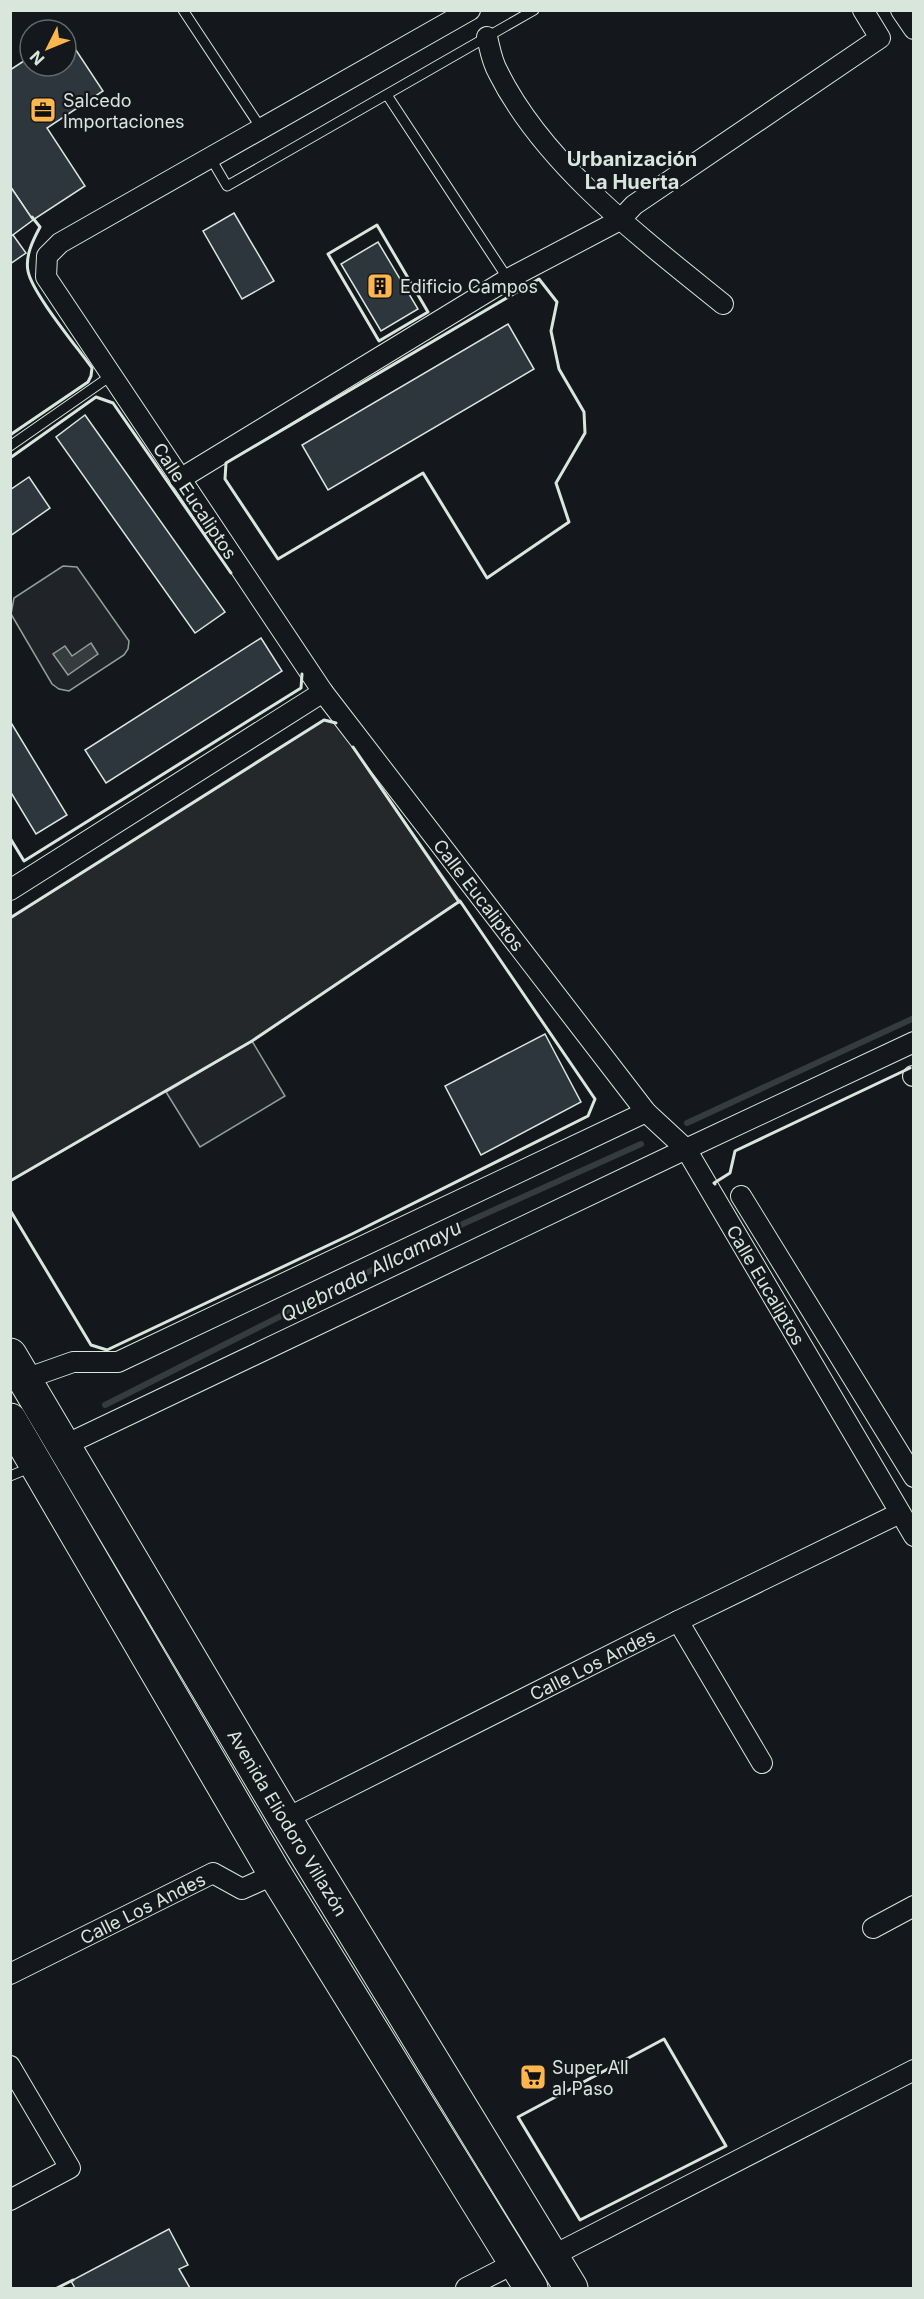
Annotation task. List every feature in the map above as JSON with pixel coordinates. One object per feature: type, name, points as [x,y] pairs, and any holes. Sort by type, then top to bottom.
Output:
[{"type":"highway","name":"Avenida Eliodoro Villazón","points":[[18,1367],[285,1819],[571,2289]]},
{"type":"highway","name":"Avenida Eliodoro Villazón","points":[[10,1420],[24,1471],[523,2276]]},
{"type":"street","points":[[210,157],[470,10]]},
{"type":"street","points":[[180,479],[508,279],[620,220],[634,205],[880,38],[863,10]]},
{"type":"street","points":[[901,10],[914,28]]},
{"type":"street","points":[[487,37],[497,71],[529,123],[576,176],[620,220],[723,304]]},
{"type":"street","name":"Calle Eucaliptos","points":[[210,157],[60,243],[47,256],[46,277],[323,692],[646,1112],[686,1149],[914,1536]]},
{"type":"street","points":[[10,890],[323,692]]},
{"type":"street","points":[[63,1446],[914,1042]]},
{"type":"street","points":[[18,1367],[73,1362],[118,1362],[646,1112]]},
{"type":"street","name":"Calle Eucaliptos","points":[[741,1196],[914,1477]]},
{"type":"street","name":"Calle Los Andes","points":[[285,1819],[678,1621],[900,1513]]},
{"type":"street","points":[[678,1621],[762,1763]]},
{"type":"street","name":"Calle Los Andes","points":[[10,1974],[213,1873],[242,1889],[275,1874]]},
{"type":"street","points":[[873,1928],[914,1906]]},
{"type":"street","points":[[10,2066],[70,2168],[10,2200]]},
{"type":"street","points":[[552,2256],[914,2070]]},
{"type":"street","points":[[466,2289],[523,2276]]},
{"type":"lane","points":[[183,10],[261,128]]},
{"type":"lane","points":[[210,157],[227,186],[534,10]]},
{"type":"lane","points":[[387,95],[508,279]]},
{"type":"lane","points":[[10,446],[112,375]]},
{"type":"shaded area","points":[[63,566],[77,567],[129,641],[124,655],[69,691],[59,689],[52,684],[11,614],[14,598]]},
{"type":"shaded area","points":[[91,643],[98,654],[68,675],[53,654],[65,646],[72,656]]},
{"type":"shaded area","points":[[324,720],[335,721],[460,901],[252,1041],[11,1181],[11,918]]},
{"type":"shaded area","points":[[252,1041],[285,1096],[200,1147],[166,1092]]},
{"type":"building","name":"Salcedo Importaciones","points":[[78,53],[103,91],[47,128],[85,186],[33,220],[10,186],[10,70],[18,65],[18,78],[78,78]]},
{"type":"building","points":[[10,186],[33,220],[10,237]]},
{"type":"building","points":[[234,213],[274,281],[242,299],[203,231]]},
{"type":"building","points":[[13,235],[26,253],[10,264],[10,237]]},
{"type":"building","name":"Edificio Campos","points":[[378,242],[418,309],[381,331],[341,264]]},
{"type":"building","points":[[508,324],[534,369],[328,490],[302,445]]},
{"type":"building","points":[[85,415],[225,612],[195,633],[56,437]]},
{"type":"building","points":[[29,477],[50,508],[10,536],[10,490]]},
{"type":"building","points":[[261,638],[282,671],[106,783],[85,750]]},
{"type":"building","points":[[10,721],[67,815],[36,834],[10,791]]},
{"type":"building","points":[[545,1034],[581,1102],[481,1155],[445,1086]]},
{"type":"building","points":[[169,2229],[188,2265],[179,2269],[190,2288],[75,2288],[71,2281]]},
{"type":"waterway","name":"Quebrada Allcamayu","points":[[687,1123],[914,1018]]},
{"type":"waterway","name":"Quebrada Allcamayu","points":[[105,1405],[465,1223],[641,1144]]},
{"type":"wall","points":[[10,435],[88,382],[92,368],[46,306],[31,281],[28,260],[32,243],[40,227],[32,217]]},
{"type":"wall","points":[[377,225],[428,312],[379,341],[328,254],[377,225]]},
{"type":"wall","points":[[539,279],[557,302],[551,331],[559,369],[584,412],[585,433],[556,483],[569,522],[487,578],[423,473],[278,559],[225,479],[226,463],[539,279]]},
{"type":"wall","points":[[10,458],[96,397],[113,403],[231,573]]},
{"type":"wall","points":[[10,838],[24,861],[301,688],[302,674]]},
{"type":"wall","points":[[10,918],[324,720],[336,723]]},
{"type":"wall","points":[[353,747],[459,902]]},
{"type":"wall","points":[[10,1181],[252,1041],[460,901],[595,1099],[588,1116],[352,1234],[107,1350],[91,1345],[10,1210]]},
{"type":"wall","points":[[715,1184],[730,1173],[735,1151],[910,1068]]},
{"type":"wall","points":[[664,2039],[726,2146],[580,2220],[518,2117],[664,2039]]},
{"type":"wall","points":[[57,2288],[73,2280]]},
{"type":"place","name":"Salcedo Importaciones","points":[[43,110]]},
{"type":"place","name":"Edificio Campos","points":[[380,286]]},
{"type":"place","name":"Super All al Paso","points":[[533,2077]]},
{"type":"district","name":"Urbanización La Huerta","points":[[632,170]]}]
